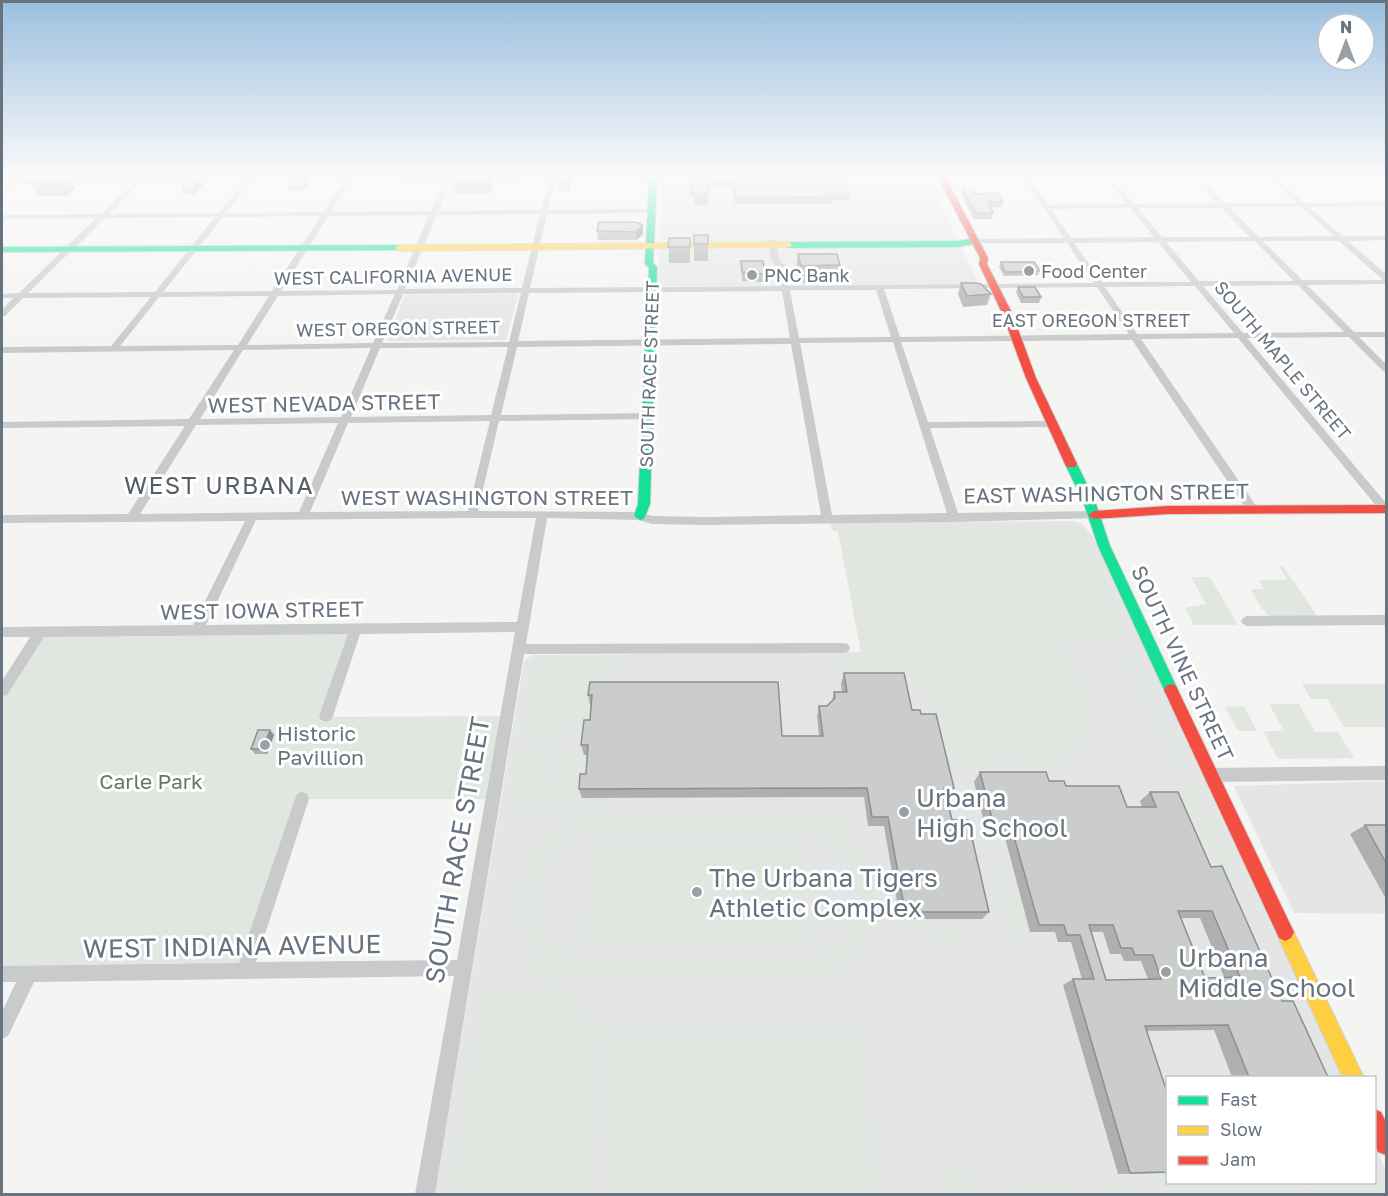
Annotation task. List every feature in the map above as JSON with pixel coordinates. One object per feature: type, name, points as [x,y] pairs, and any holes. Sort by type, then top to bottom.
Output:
[{"type":"street","points":[[2,314],[86,232]]},
{"type":"street","points":[[112,349],[158,295],[206,232]]},
{"type":"street","points":[[132,517],[314,232]]},
{"type":"street","points":[[303,516],[425,232]]},
{"type":"street","points":[[472,515],[539,232]]},
{"type":"street","name":"SOUTH RACE STREET","points":[[653,232],[654,244]]},
{"type":"street","name":"SOUTH RACE STREET","points":[[640,516],[644,504],[653,290],[653,267],[649,264],[655,232]]},
{"type":"street","name":"SOUTH VINE STREET","points":[[964,232],[974,258],[983,264],[994,285],[1016,337],[1022,358],[1094,515],[1124,591],[1354,1076]]},
{"type":"street","points":[[1064,232],[1253,510]]},
{"type":"street","name":"SOUTH MAPLE STREET","points":[[1154,232],[1386,510]]},
{"type":"street","points":[[1250,232],[1386,369]]},
{"type":"street","points":[[1335,232],[1386,280]]},
{"type":"street","points":[[2,250],[1386,238]]},
{"type":"street","points":[[776,243],[776,262],[781,266],[827,519]]},
{"type":"street","name":"WEST CALIFORNIA AVENUE","points":[[2,296],[1301,283],[1386,280]]},
{"type":"street","points":[[879,287],[954,518]]},
{"type":"street","name":"EAST OREGON STREET","points":[[795,340],[1386,334]]},
{"type":"street","name":"WEST OREGON STREET","points":[[2,350],[795,340]]},
{"type":"street","name":"WEST NEVADA STREET","points":[[2,425],[648,416]]},
{"type":"street","points":[[925,425],[1053,424]]},
{"type":"street","name":"EAST WASHINGTON STREET","points":[[827,519],[1094,515],[1136,511],[1386,510]]},
{"type":"street","name":"SOUTH RACE STREET","points":[[425,1194],[542,514]]},
{"type":"street","name":"WEST WASHINGTON STREET","points":[[2,519],[542,514],[640,516],[656,521],[827,519]]},
{"type":"street","points":[[197,630],[253,516]]},
{"type":"street","points":[[1247,621],[1386,620]]},
{"type":"street","name":"WEST IOWA STREET","points":[[2,632],[523,627]]},
{"type":"street","points":[[326,716],[356,628]]},
{"type":"street","points":[[2,691],[40,632]]},
{"type":"street","points":[[519,649],[844,648]]},
{"type":"street","points":[[1212,775],[1386,773]]},
{"type":"street","points":[[244,972],[302,799]]},
{"type":"street","name":"WEST INDIANA AVENUE","points":[[2,974],[464,969]]},
{"type":"street","points":[[2,1030],[30,974]]},
{"type":"street","points":[[1376,1123],[1386,1144]]},
{"type":"shaded area","points":[[660,232],[954,232],[980,287],[658,286]]},
{"type":"shaded area","points":[[518,294],[506,340],[387,341],[405,295]]},
{"type":"shaded area","points":[[1073,521],[1082,524],[1092,535],[1343,1076],[1166,1076],[1166,1184],[1376,1184],[1376,1148],[1386,1171],[1386,1194],[435,1194],[524,661],[532,655],[861,652],[838,531],[832,530],[831,523]]},
{"type":"shaded area","points":[[1384,781],[1386,785],[1386,914],[1294,913],[1234,786]]},
{"type":"green space","points":[[969,524],[1080,527],[1086,532],[1107,584],[1103,585],[1107,594],[1112,594],[1130,635],[1124,638],[1063,639],[1094,719],[1086,719],[1085,729],[1078,746],[1057,762],[1038,765],[1015,762],[995,763],[964,769],[950,758],[942,721],[914,682],[903,674],[882,675],[862,657],[838,531],[832,530],[831,525]]},
{"type":"green space","points":[[1279,566],[1283,566],[1320,620],[1278,620],[1264,611],[1251,589],[1264,589],[1258,580],[1287,580]]},
{"type":"green space","points":[[1191,577],[1210,577],[1238,625],[1194,625],[1185,608],[1206,604]]},
{"type":"green space","name":"Carle Park","points":[[40,632],[349,632],[319,717],[501,716],[485,799],[302,799],[244,972],[2,975],[2,691]]},
{"type":"green space","points":[[1137,653],[1191,774],[1182,777],[1131,664],[1121,661],[1122,654]]},
{"type":"green space","points":[[616,659],[614,693],[594,705],[585,737],[569,735],[566,727],[568,717],[560,712],[551,717],[549,724],[563,731],[565,739],[522,739],[519,737],[531,661]]},
{"type":"green space","points":[[862,660],[878,675],[841,672],[840,661]]},
{"type":"green space","points":[[1302,684],[1386,684],[1386,727],[1344,727],[1327,699],[1311,699]]},
{"type":"green space","points":[[1269,704],[1299,704],[1315,732],[1338,732],[1354,758],[1278,759],[1263,731],[1284,731]]},
{"type":"green space","points":[[1244,706],[1257,731],[1238,731],[1225,707]]},
{"type":"green space","points":[[521,747],[564,747],[561,755],[548,759],[544,764],[544,771],[550,776],[562,770],[563,758],[567,752],[584,750],[593,761],[600,777],[606,809],[508,806],[517,750]]},
{"type":"green space","points":[[1185,785],[1194,786],[1199,790],[1241,887],[1229,885],[1203,839],[1181,791]]},
{"type":"green space","points":[[843,813],[845,829],[839,829],[857,847],[870,868],[876,890],[876,913],[870,934],[858,952],[839,967],[814,976],[530,978],[532,958],[540,957],[525,936],[518,913],[519,889],[526,867],[538,847],[556,831],[577,819],[602,814]],"holes":[[[602,829],[809,831],[829,842],[845,858],[855,877],[859,897],[857,917],[849,934],[833,948],[810,956],[587,958],[561,949],[544,933],[536,913],[535,892],[542,870],[555,851],[576,837]]]},
{"type":"green space","points":[[968,814],[972,816],[989,894],[982,894],[986,910],[991,911],[989,918],[982,919],[952,817]]},
{"type":"green space","name":"The Urbana Tigers Athletic Complex","points":[[802,842],[811,941],[584,942],[592,843]]},
{"type":"green space","points":[[1012,867],[1030,932],[1024,932],[1026,939],[1011,935],[1004,923],[996,869]]},
{"type":"green space","points":[[903,919],[965,919],[968,932],[962,939],[930,936]]},
{"type":"green space","points":[[482,989],[580,989],[579,1018],[604,1019],[593,1194],[450,1194]]},
{"type":"green space","points":[[857,1031],[878,1194],[606,1194],[613,1032]]},
{"type":"green space","points":[[949,1168],[980,1185],[987,1194],[945,1194],[943,1179]]},
{"type":"green space","points":[[1156,1173],[1166,1173],[1166,1184],[1301,1184],[1289,1194],[1189,1194],[1161,1187]]},
{"type":"green space","points":[[1060,1179],[1071,1183],[1079,1194],[1008,1194],[1013,1181]]},
{"type":"green space","points":[[1095,1179],[1153,1194],[1100,1194]]},
{"type":"green space","points":[[1376,1179],[1382,1194],[1306,1194],[1315,1184],[1376,1184]]},
{"type":"building","points":[[694,235],[708,235],[708,244],[694,244]]},
{"type":"building","points":[[669,238],[690,238],[690,247],[668,247]]},
{"type":"building","points":[[798,254],[837,254],[840,265],[801,266]]},
{"type":"building","points":[[741,261],[763,261],[765,274],[742,272]]},
{"type":"building","points":[[1001,262],[1034,262],[1040,271],[1005,272]]},
{"type":"building","points":[[961,283],[981,284],[991,294],[967,296]]},
{"type":"building","points":[[1018,287],[1035,287],[1041,297],[1023,297]]},
{"type":"building","name":"Urbana High School","points":[[844,673],[904,673],[912,710],[920,710],[921,714],[936,714],[954,788],[944,788],[952,820],[968,820],[989,912],[905,912],[888,817],[872,817],[867,788],[579,789],[580,774],[586,774],[588,745],[581,745],[584,720],[590,720],[592,695],[588,695],[590,682],[778,682],[782,736],[823,736],[819,706],[827,706],[835,698],[834,692],[847,692]]},
{"type":"building","points":[[258,730],[270,730],[263,749],[251,749]]},
{"type":"building","name":"Urbana Middle School","points":[[980,772],[1046,772],[1049,781],[1064,781],[1066,786],[1119,786],[1127,807],[1156,807],[1150,792],[1178,792],[1211,867],[1222,866],[1282,1001],[1293,1001],[1328,1076],[1249,1076],[1228,1025],[1145,1026],[1166,1089],[1166,1172],[1130,1173],[1073,979],[1094,979],[1080,935],[1067,935],[1064,925],[1039,925],[1011,826],[994,826]],"holes":[[[1178,911],[1212,911],[1240,977],[1205,978]],[[1089,925],[1113,925],[1121,948],[1132,948],[1135,955],[1153,955],[1161,979],[1106,980]]]},
{"type":"building","points":[[1365,825],[1386,825],[1386,863]]},
{"type":"traffic: fast","points":[[640,516],[644,504],[653,267],[649,264],[650,232]]},
{"type":"traffic: fast","points":[[788,245],[958,244],[975,241]]},
{"type":"traffic: fast","points":[[2,250],[399,248]]},
{"type":"traffic: fast","points":[[1071,464],[1089,501],[1104,546],[1171,690]]},
{"type":"traffic: slow","points":[[399,248],[788,245]]},
{"type":"traffic: slow","points":[[1285,932],[1353,1076]]},
{"type":"traffic: jam","points":[[970,232],[1007,313],[1031,378],[1071,464]]},
{"type":"traffic: jam","points":[[1094,515],[1168,510],[1386,509]]},
{"type":"traffic: jam","points":[[1171,690],[1285,932]]},
{"type":"traffic: jam","points":[[1376,1123],[1386,1144]]},
{"type":"place","name":"Food Center","points":[[1029,271]]},
{"type":"place","name":"PNC Bank","points":[[752,275]]},
{"type":"place","name":"Historic Pavillion","points":[[265,745]]},
{"type":"place","name":"Urbana High School","points":[[904,812]]},
{"type":"place","name":"The Urbana Tigers Athletic Complex","points":[[697,892]]},
{"type":"place","name":"Urbana Middle School","points":[[1166,972]]},
{"type":"district","name":"WEST URBANA","points":[[219,484]]}]
